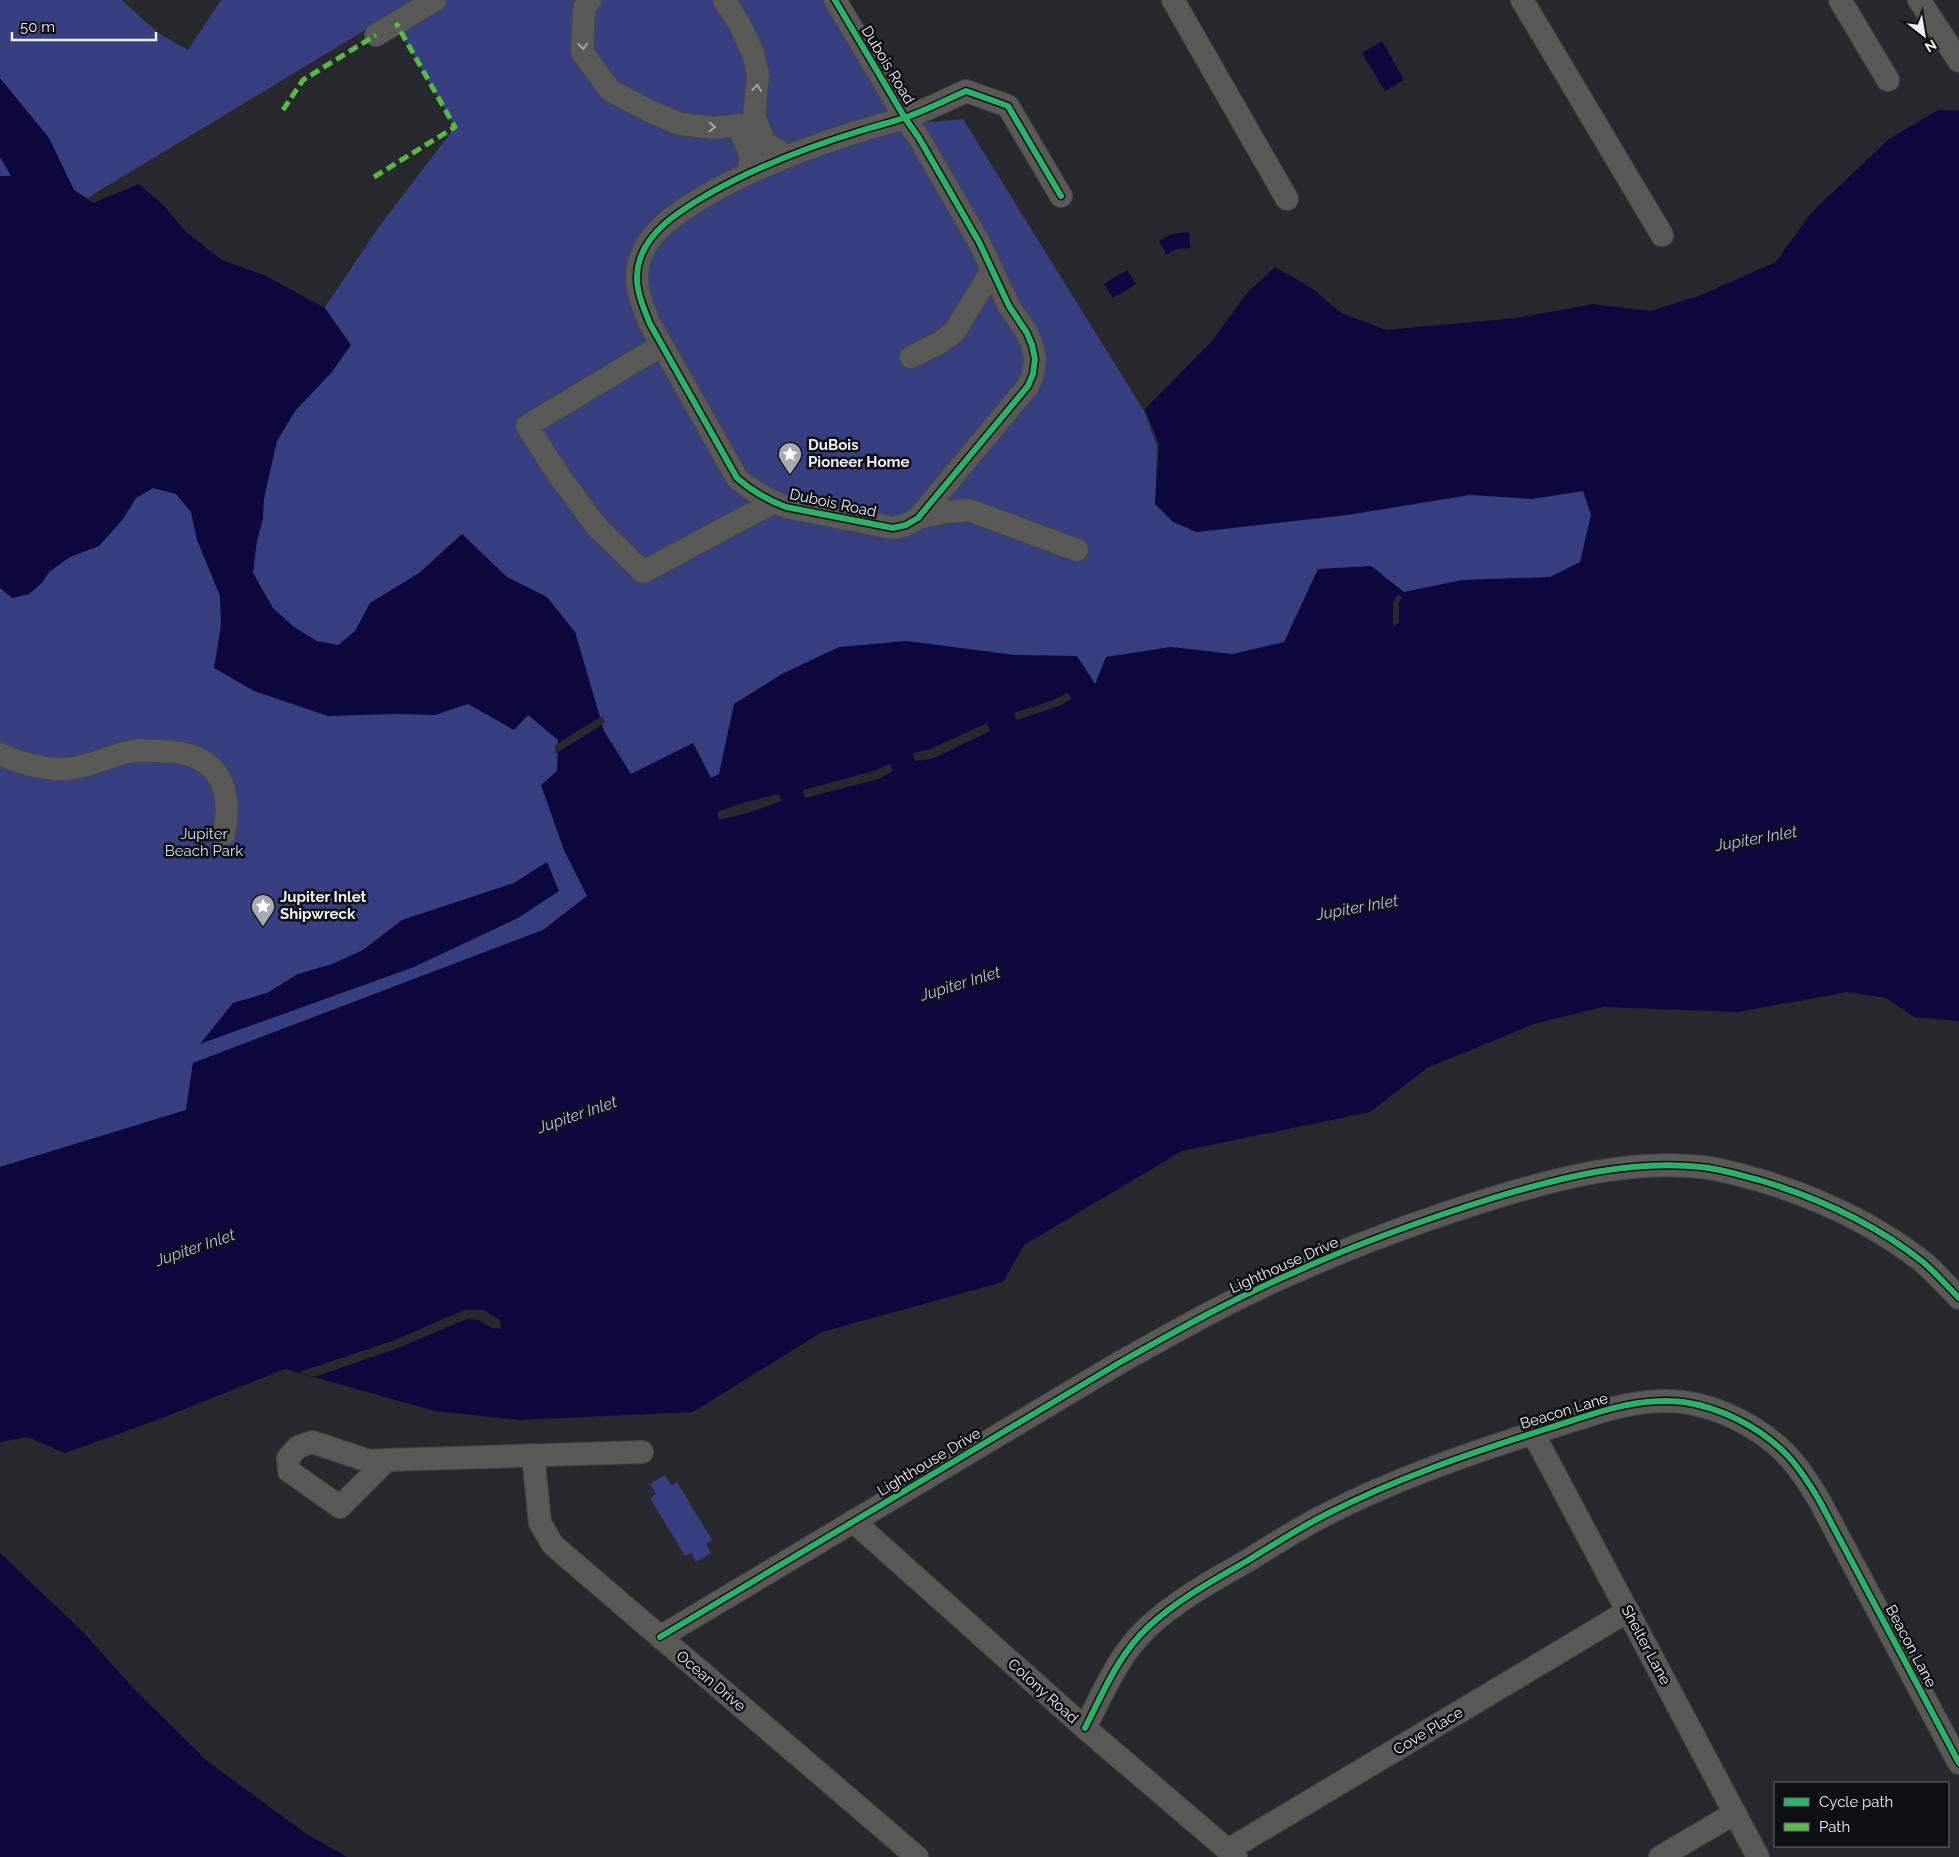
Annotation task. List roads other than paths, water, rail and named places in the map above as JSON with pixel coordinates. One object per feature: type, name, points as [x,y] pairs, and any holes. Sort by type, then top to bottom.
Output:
[{"type":"street","points":[[376,36],[435,0]]},
{"type":"street","points":[[590,0],[584,8],[582,52],[610,90],[647,110],[680,124],[714,128],[746,121]]},
{"type":"street","points":[[724,0],[739,23],[753,53],[758,75],[746,121],[751,157],[748,173]]},
{"type":"street","name":"Dubois Road","points":[[835,0],[905,118],[919,138],[979,242],[1009,306],[1027,333],[1035,359],[1033,374],[1028,386],[918,518]]},
{"type":"street","points":[[1173,0],[1287,199]]},
{"type":"street","points":[[1522,0],[1662,235]]},
{"type":"street","points":[[1840,0],[1888,80]]},
{"type":"street","points":[[1919,0],[1959,61]]},
{"type":"street","points":[[905,118],[966,91],[1008,106],[1061,196]]},
{"type":"street","name":"Dubois Road","points":[[905,118],[859,131],[788,156],[730,181],[675,214],[647,245],[640,257],[636,278],[640,298],[650,324],[737,478],[748,488],[774,502],[786,507],[893,528],[906,525],[918,518],[968,510],[1077,550]]},
{"type":"street","points":[[746,121],[765,143],[788,156]]},
{"type":"street","points":[[911,357],[941,342],[955,331],[992,270]]},
{"type":"street","points":[[662,345],[527,426],[560,477],[596,527],[643,572],[774,502]]},
{"type":"street","points":[[0,754],[21,762],[53,769],[68,769],[82,767],[135,751],[172,751],[186,754],[212,768],[222,780],[228,813],[224,834]]},
{"type":"street","name":"Lighthouse Drive","points":[[660,1637],[1127,1358],[1195,1320],[1293,1272],[1374,1239],[1456,1209],[1529,1187],[1599,1171],[1637,1166],[1673,1165],[1702,1167],[1736,1174],[1778,1186],[1829,1205],[1872,1227],[1926,1264],[1959,1298]]},
{"type":"street","name":"Beacon Lane","points":[[1085,1728],[1125,1653],[1145,1630],[1168,1609],[1325,1514],[1450,1460],[1606,1410],[1651,1401],[1683,1402],[1725,1414],[1751,1427],[1774,1444],[1804,1475],[1959,1763]]},
{"type":"street","name":"Shelter Lane","points":[[1533,1433],[1758,1857]]},
{"type":"street","points":[[387,1460],[642,1452]]},
{"type":"street","name":"Ocean Drive","points":[[533,1455],[540,1523],[553,1545],[917,1857]]},
{"type":"street","name":"Colony Road","points":[[853,1521],[1085,1728],[1232,1854]]},
{"type":"street","name":"Cove Place","points":[[1232,1854],[1628,1611]]},
{"type":"street","points":[[1660,1857],[1735,1813]]},
{"type":"water","points":[[1382,41],[1404,80],[1385,91],[1362,53]]},
{"type":"water","name":"Jupiter Inlet","points":[[0,78],[49,138],[74,190],[93,203],[139,184],[164,206],[186,232],[222,260],[264,275],[325,308],[351,345],[331,373],[295,411],[277,441],[264,498],[263,518],[257,541],[253,573],[273,608],[294,627],[317,641],[338,645],[355,631],[370,603],[419,573],[462,534],[507,577],[547,597],[575,632],[604,731],[631,774],[693,743],[711,778],[719,774],[734,704],[782,674],[839,647],[907,641],[1015,655],[1077,656],[1095,684],[1106,657],[1171,647],[1233,654],[1284,642],[1318,569],[1371,566],[1404,592],[1462,580],[1550,577],[1580,562],[1591,515],[1583,491],[1532,499],[1470,495],[1347,515],[1197,532],[1173,522],[1155,504],[1159,444],[1145,409],[1211,342],[1247,293],[1275,267],[1313,289],[1341,313],[1386,330],[1517,318],[1593,304],[1650,311],[1699,296],[1776,262],[1811,213],[1889,139],[1938,110],[1959,111],[1959,1021],[1914,1017],[1886,998],[1847,992],[1738,1012],[1603,1007],[1534,1024],[1427,1068],[1370,1112],[1182,1151],[1024,1245],[1003,1282],[822,1332],[693,1412],[519,1420],[435,1411],[285,1369],[157,1420],[65,1453],[27,1437],[0,1442],[0,1167],[186,1110],[193,1063],[543,930],[587,896],[564,850],[541,785],[557,771],[558,740],[528,715],[514,730],[468,704],[435,715],[328,716],[254,691],[214,668],[221,625],[220,596],[197,540],[191,512],[176,494],[153,488],[136,498],[123,519],[99,546],[70,557],[49,572],[42,583],[29,594],[12,598],[0,588],[0,176],[11,176],[0,157]]},
{"type":"water","points":[[1189,232],[1190,248],[1176,249],[1167,255],[1159,241],[1171,234]]},
{"type":"water","points":[[1127,270],[1136,284],[1113,298],[1104,284]]},
{"type":"water","points":[[547,862],[559,891],[518,918],[414,967],[200,1044],[233,1003],[267,993],[298,974],[332,964],[363,950],[402,920],[514,883]]},
{"type":"water","points":[[0,1553],[84,1633],[133,1688],[207,1761],[305,1833],[347,1857],[0,1857]]},
{"type":"place","name":"DuBois Pioneer Home","points":[[790,475]]},
{"type":"place","name":"Jupiter Inlet Shipwreck","points":[[263,927]]},
{"type":"park label","name":"Jupiter Beach Park","points":[[204,842]]}]
